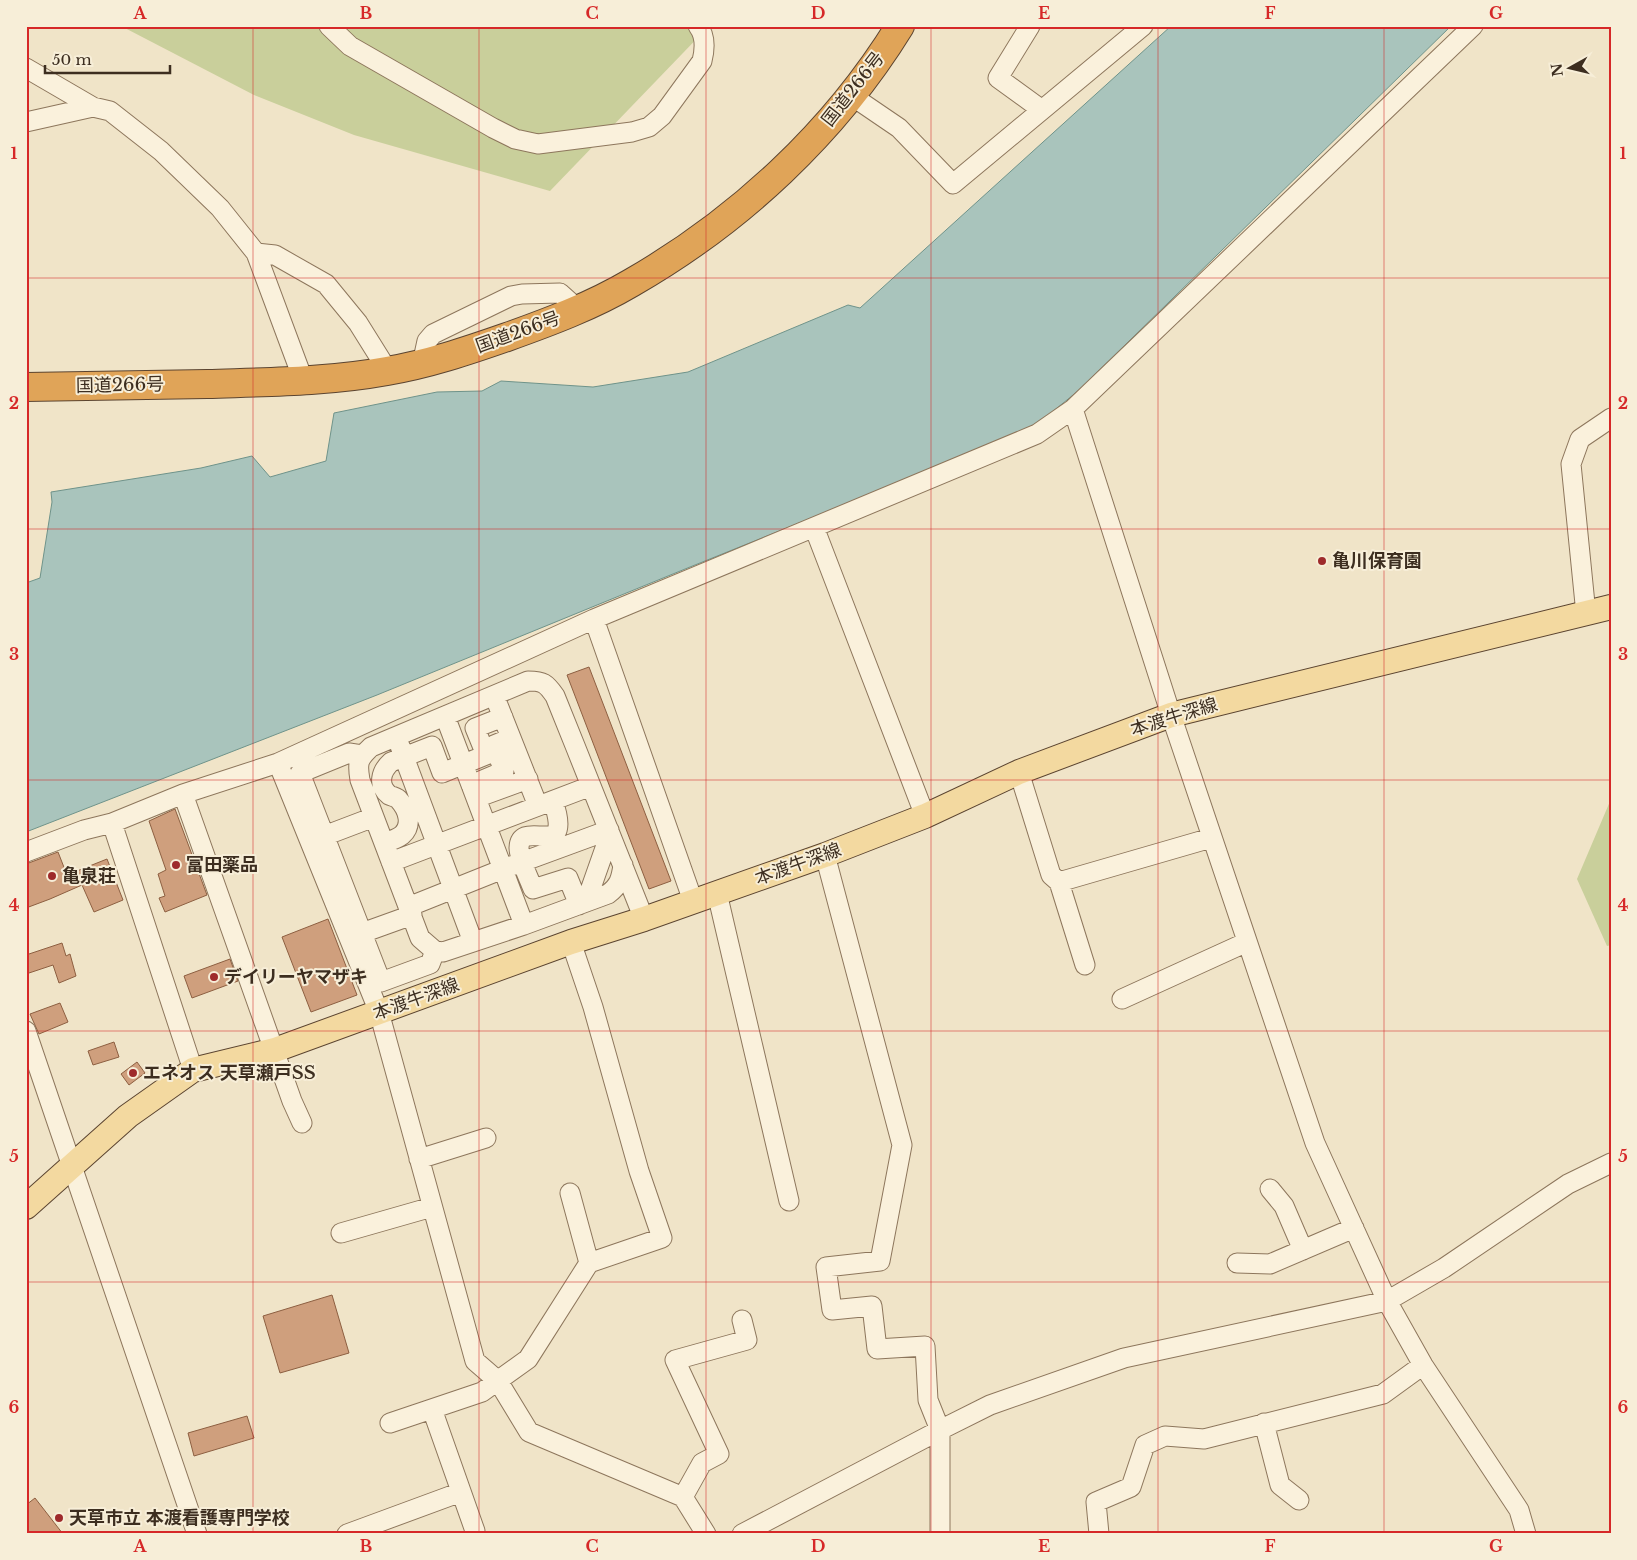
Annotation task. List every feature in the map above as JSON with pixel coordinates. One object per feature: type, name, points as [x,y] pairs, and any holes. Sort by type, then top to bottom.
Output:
[{"type":"highway","name":"国道266号","points":[[26,387],[304,382],[388,371],[456,355],[575,311],[644,276],[673,258],[721,224],[767,185],[852,96],[900,26]]},
{"type":"main road","name":"本渡牛深線","points":[[26,1207],[128,1116],[193,1070],[275,1050],[571,942],[644,919],[824,855],[926,816],[1019,772],[1170,715],[1611,607]]},
{"type":"street","points":[[329,26],[350,46],[493,128],[516,139],[538,144],[632,132],[649,127],[662,116],[702,61],[705,51],[704,40],[698,26]]},
{"type":"street","points":[[1030,26],[998,78],[1042,110]]},
{"type":"street","points":[[26,852],[84,830],[112,823],[182,794],[278,763],[594,619],[1037,434],[1073,410],[1473,26]]},
{"type":"street","points":[[852,96],[898,128],[953,184],[1139,27]]},
{"type":"street","points":[[26,68],[93,107],[110,111],[161,151],[220,208],[256,253],[304,382]]},
{"type":"street","points":[[26,122],[93,107]]},
{"type":"street","points":[[256,253],[275,255],[326,284],[358,323],[388,371]]},
{"type":"street","points":[[422,364],[427,341],[433,334],[511,296],[560,293],[570,302],[575,311]]},
{"type":"street","points":[[1073,410],[1170,715],[1316,1143],[1387,1301],[1423,1365],[1519,1510],[1526,1534]]},
{"type":"street","points":[[1586,614],[1571,464],[1580,439],[1611,418]]},
{"type":"street","points":[[814,527],[926,816]]},
{"type":"street","points":[[594,619],[693,901]]},
{"type":"street","points":[[623,865],[621,879],[616,888],[608,894],[443,952],[435,951],[420,938],[360,780],[358,766],[362,755],[371,747],[528,681],[539,681],[548,685],[555,696],[610,832],[623,865],[644,919]]},
{"type":"street","points":[[494,695],[528,779],[546,803],[558,814],[559,823],[557,831],[552,836],[529,835],[522,838],[519,845],[533,889],[568,878],[582,904]]},
{"type":"street","points":[[445,716],[524,925]]},
{"type":"street","points":[[384,843],[401,836],[407,828],[409,819],[406,809],[398,799],[384,789],[381,781],[382,773],[386,766],[432,746],[442,773],[486,755],[476,728],[503,717]]},
{"type":"street","points":[[396,736],[473,942]]},
{"type":"street","points":[[474,791],[504,772],[494,745],[511,738]]},
{"type":"street","points":[[362,755],[349,753],[300,773],[381,982],[430,964],[435,951]]},
{"type":"street","points":[[278,763],[379,1012],[475,1361],[498,1380],[529,1432],[683,1497],[706,1534]]},
{"type":"street","points":[[1019,772],[1051,875],[1059,882],[1085,966]]},
{"type":"street","points":[[474,791],[506,794],[528,779]]},
{"type":"street","points":[[391,862],[591,786]]},
{"type":"street","points":[[182,794],[292,1101],[302,1123]]},
{"type":"street","points":[[324,836],[374,817]]},
{"type":"street","points":[[112,823],[193,1070]]},
{"type":"street","points":[[362,933],[453,889],[610,832]]},
{"type":"street","points":[[582,904],[610,832]]},
{"type":"street","points":[[1059,882],[1211,838]]},
{"type":"street","points":[[824,855],[902,1145],[880,1261],[826,1267],[832,1310],[872,1306],[877,1349],[925,1346],[928,1400],[940,1430],[940,1534]]},
{"type":"street","points":[[718,893],[789,1201]]},
{"type":"street","points":[[390,1423],[482,1392],[528,1359],[589,1263],[662,1238],[639,1171],[593,1008],[571,942]]},
{"type":"street","points":[[1122,999],[1247,942]]},
{"type":"street","points":[[26,1031],[197,1534]]},
{"type":"street","points":[[420,1159],[486,1138]]},
{"type":"street","points":[[742,1534],[990,1405],[1124,1358],[1387,1301],[1444,1268],[1568,1184],[1611,1163]]},
{"type":"street","points":[[1270,1189],[1284,1206],[1303,1250]]},
{"type":"street","points":[[570,1193],[589,1263]]},
{"type":"street","points":[[341,1234],[432,1207]]},
{"type":"street","points":[[1237,1262],[1270,1264],[1354,1228]]},
{"type":"street","points":[[683,1497],[702,1463],[719,1454],[675,1360],[747,1340],[742,1320]]},
{"type":"street","points":[[1099,1534],[1096,1502],[1131,1487],[1144,1445],[1165,1436],[1204,1438],[1383,1394],[1423,1365]]},
{"type":"street","points":[[432,1409],[476,1531],[475,1534]]},
{"type":"street","points":[[1264,1423],[1280,1485],[1299,1500]]},
{"type":"street","points":[[347,1534],[462,1492]]},
{"type":"green space","points":[[121,26],[709,26],[550,191],[354,135],[254,95]]},
{"type":"green space","points":[[1611,799],[1611,945],[1607,946],[1577,879]]},
{"type":"water","points":[[1171,26],[1451,26],[1078,391],[1041,421],[1003,441],[377,695],[26,832],[26,583],[40,578],[52,502],[51,492],[201,468],[252,456],[270,477],[326,461],[334,413],[437,392],[482,391],[501,381],[593,387],[688,372],[848,305],[860,308]]},
{"type":"building","points":[[589,667],[671,881],[649,889],[567,675]]},
{"type":"building","points":[[175,809],[207,895],[165,912],[159,898],[165,896],[158,874],[166,870],[149,821]]},
{"type":"building","points":[[58,852],[67,875],[107,859],[123,900],[94,912],[82,885],[26,908],[26,864]]},
{"type":"building","points":[[328,919],[357,995],[311,1012],[282,937]]},
{"type":"building","points":[[62,943],[66,956],[70,954],[76,976],[59,983],[53,965],[26,974],[26,955]]},
{"type":"building","name":"デイリーヤマザキ","points":[[230,959],[238,981],[192,998],[184,976]]},
{"type":"building","points":[[60,1003],[68,1022],[39,1034],[30,1014]]},
{"type":"building","points":[[114,1042],[119,1057],[93,1065],[88,1051]]},
{"type":"building","name":"エネオス 天草瀬戸SS","points":[[137,1062],[145,1073],[129,1085],[121,1074]]},
{"type":"building","points":[[332,1295],[349,1353],[280,1373],[263,1316]]},
{"type":"building","points":[[247,1416],[254,1438],[194,1456],[188,1433]]},
{"type":"building","points":[[35,1498],[63,1534],[26,1534],[26,1505]]},
{"type":"place","name":"亀川保育園","points":[[1322,561]]},
{"type":"place","name":"富田薬品","points":[[176,865]]},
{"type":"place","name":"亀泉荘","points":[[52,876]]},
{"type":"place","name":"デイリーヤマザキ","points":[[214,977]]},
{"type":"place","name":"エネオス 天草瀬戸SS","points":[[133,1073]]},
{"type":"place","name":"天草市立 本渡看護専門学校","points":[[59,1518]]}]
